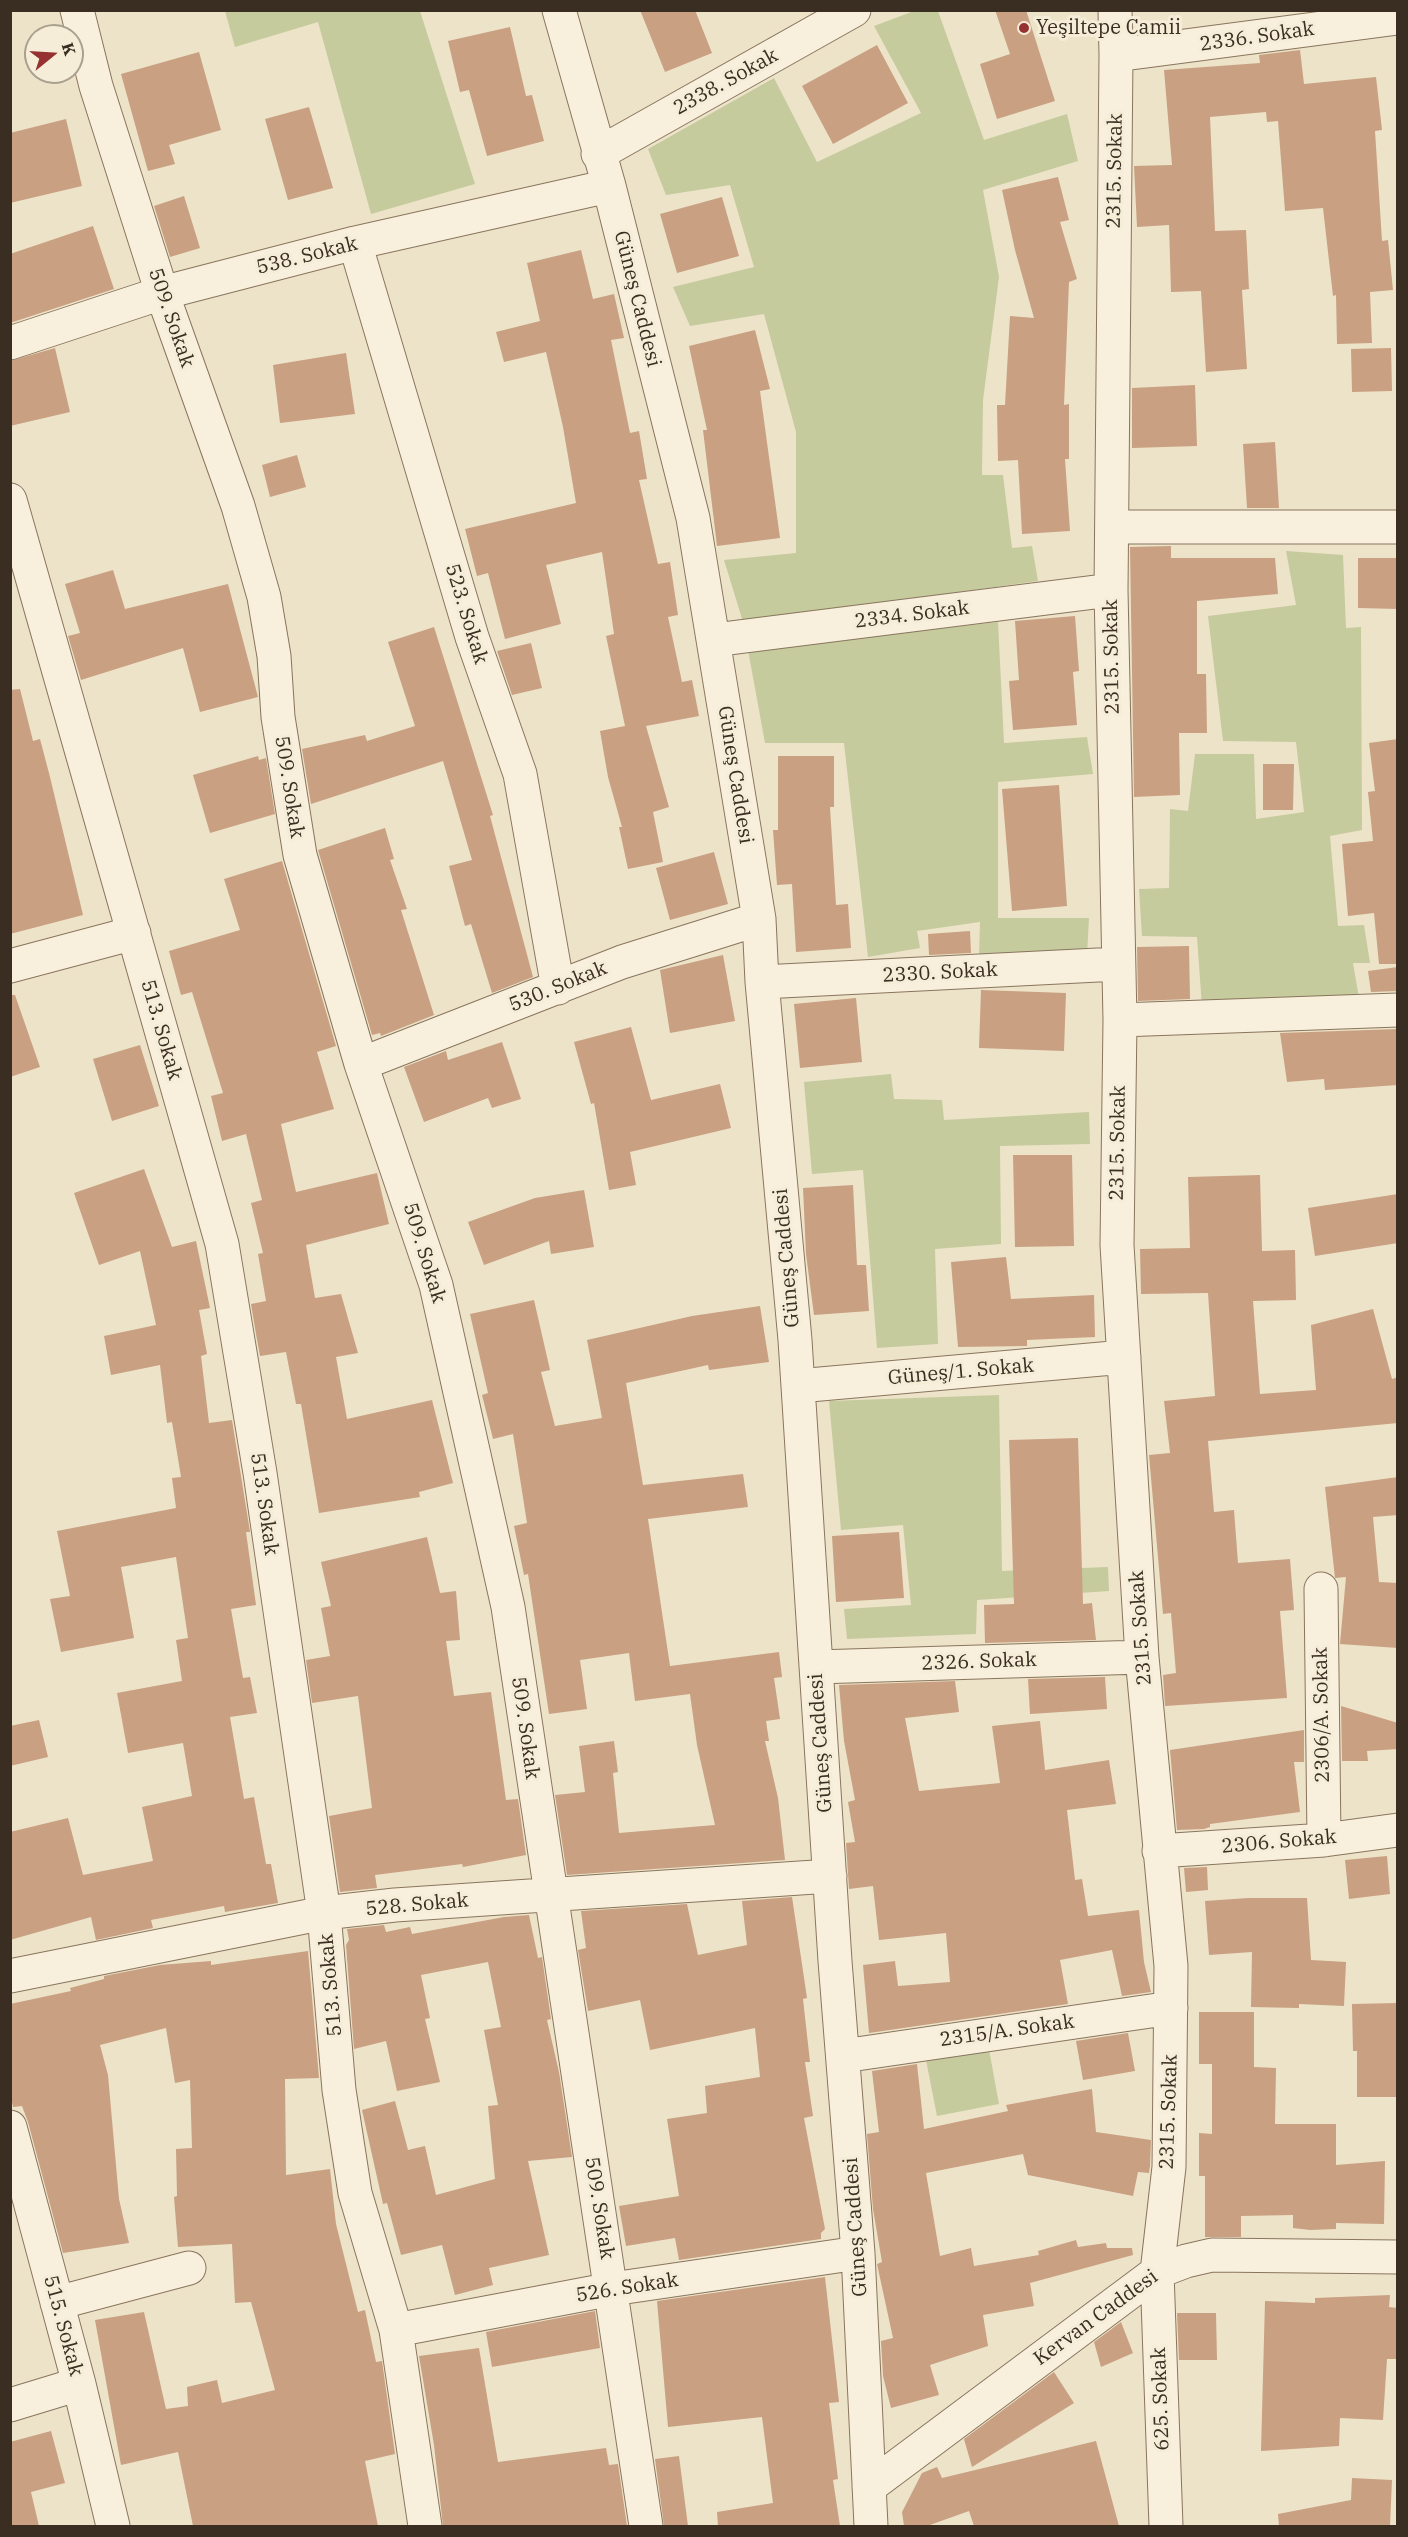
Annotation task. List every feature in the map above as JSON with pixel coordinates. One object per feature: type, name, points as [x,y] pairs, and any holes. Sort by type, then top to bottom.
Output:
[{"type":"street","name":"509. Sokak","points":[[77,10],[96,86],[162,293],[238,506],[264,597],[274,656],[278,717],[300,855],[361,1064],[436,1285],[508,1607],[646,2526]]},
{"type":"street","name":"Güneş Caddesi","points":[[559,10],[598,154],[609,186],[693,519],[759,919],[762,982],[798,1386],[830,1876],[858,2253],[871,2526]]},
{"type":"street","name":"2338. Sokak","points":[[598,154],[854,10]]},
{"type":"street","name":"2315. Sokak","points":[[1114,10],[1116,55],[1111,590],[1120,1020],[1118,1245],[1142,1656],[1171,1966],[1168,2167],[1157,2272]]},
{"type":"street","name":"2336. Sokak","points":[[1116,55],[1398,18]]},
{"type":"street","name":"538. Sokak","points":[[10,343],[162,293],[356,243],[609,186]]},
{"type":"street","name":"523. Sokak","points":[[356,243],[472,637],[520,774],[558,988]]},
{"type":"street","name":"513. Sokak","points":[[10,500],[222,1244],[260,1473],[324,1913],[339,2090],[356,2193],[396,2330],[426,2526]]},
{"type":"street","points":[[1112,527],[1398,527]]},
{"type":"street","name":"2334. Sokak","points":[[714,640],[1111,590]]},
{"type":"street","name":"530. Sokak","points":[[361,1064],[622,962],[759,919]]},
{"type":"street","points":[[10,966],[134,933]]},
{"type":"street","name":"2330. Sokak","points":[[762,982],[1118,964]]},
{"type":"street","points":[[1120,1020],[1398,1011]]},
{"type":"street","name":"Güneş/1. Sokak","points":[[798,1386],[1124,1357]]},
{"type":"street","name":"2306/A. Sokak","points":[[1321,1589],[1324,1840]]},
{"type":"street","name":"2326. Sokak","points":[[816,1667],[1142,1656]]},
{"type":"street","name":"2306. Sokak","points":[[1159,1851],[1324,1840],[1398,1830]]},
{"type":"street","name":"528. Sokak","points":[[10,1976],[324,1913],[830,1876]]},
{"type":"street","name":"2315/A. Sokak","points":[[843,2056],[1171,2008]]},
{"type":"street","name":"515. Sokak","points":[[10,2127],[21,2214],[57,2302],[113,2526]]},
{"type":"street","name":"526. Sokak","points":[[396,2330],[612,2289],[858,2253]]},
{"type":"street","name":"Kervan Caddesi","points":[[869,2487],[1157,2272],[1203,2256],[1237,2253],[1398,2258]]},
{"type":"street","points":[[57,2302],[189,2268]]},
{"type":"street","name":"625. Sokak","points":[[1157,2272],[1166,2526]]},
{"type":"street","points":[[10,2405],[79,2384]]},
{"type":"green space","points":[[225,11],[420,11],[475,184],[371,214],[318,22],[235,47]]},
{"type":"green space","points":[[914,11],[938,11],[984,140],[1067,114],[1078,161],[983,190],[999,277],[983,400],[982,475],[1003,475],[1012,548],[1032,546],[1038,581],[743,622],[724,560],[796,553],[796,432],[764,314],[690,326],[673,287],[754,267],[730,185],[666,195],[648,149],[774,78],[817,162],[921,113],[874,26]]},
{"type":"green space","points":[[1286,551],[1343,555],[1346,628],[1361,627],[1362,830],[1330,836],[1338,926],[1364,925],[1370,963],[1353,963],[1359,998],[1202,1007],[1197,937],[1142,936],[1139,889],[1169,888],[1170,809],[1188,811],[1195,754],[1254,754],[1256,819],[1304,812],[1296,742],[1223,741],[1208,616],[1296,605]]},
{"type":"green space","points":[[998,622],[1004,743],[1087,737],[1093,774],[998,782],[998,918],[1089,918],[1087,955],[979,957],[980,922],[917,931],[920,948],[868,957],[844,743],[765,743],[748,650]]},
{"type":"green space","points":[[891,1074],[894,1099],[942,1100],[944,1120],[1089,1112],[1090,1144],[1000,1146],[1001,1244],[935,1249],[938,1344],[877,1348],[863,1170],[812,1174],[804,1082]]},
{"type":"green space","points":[[999,1395],[1002,1571],[1108,1567],[1109,1591],[977,1600],[976,1634],[847,1639],[844,1609],[911,1605],[903,1525],[841,1530],[829,1401]]},
{"type":"green space","points":[[988,2044],[999,2104],[937,2116],[925,2055]]},
{"type":"building","points":[[640,10],[695,10],[712,53],[665,72]]},
{"type":"building","points":[[995,10],[1026,10],[1055,101],[997,119],[980,64],[1010,54]]},
{"type":"building","points":[[510,27],[526,96],[532,95],[544,141],[487,156],[469,90],[460,92],[448,41]]},
{"type":"building","points":[[877,45],[908,103],[833,144],[802,86]]},
{"type":"building","points":[[1300,50],[1304,84],[1376,77],[1382,130],[1375,131],[1382,241],[1388,240],[1393,290],[1370,292],[1372,343],[1337,344],[1336,295],[1333,296],[1323,208],[1285,211],[1278,121],[1267,122],[1266,112],[1210,117],[1215,231],[1246,230],[1249,289],[1242,290],[1247,369],[1206,372],[1201,291],[1171,292],[1169,225],[1137,227],[1134,166],[1172,165],[1164,70],[1260,63],[1259,55]]},
{"type":"building","points":[[199,52],[221,130],[169,145],[175,164],[148,171],[121,74]]},
{"type":"building","points":[[309,107],[333,188],[288,200],[265,119]]},
{"type":"building","points":[[66,119],[82,186],[10,203],[10,133]]},
{"type":"building","points":[[1058,177],[1069,220],[1060,222],[1077,279],[1069,282],[1064,405],[1069,404],[1069,459],[1065,459],[1070,531],[1022,534],[1018,460],[998,461],[997,405],[1005,405],[1010,316],[1034,318],[1015,250],[1002,190]]},
{"type":"building","points":[[184,196],[200,248],[170,257],[154,206]]},
{"type":"building","points":[[722,197],[739,256],[677,273],[660,214]]},
{"type":"building","points":[[93,226],[114,289],[10,323],[10,254]]},
{"type":"building","points":[[581,250],[593,299],[614,294],[624,338],[611,340],[630,433],[639,431],[647,479],[639,480],[658,564],[670,562],[678,615],[668,617],[682,682],[692,680],[699,716],[646,726],[669,807],[653,812],[663,862],[628,869],[619,827],[622,827],[608,777],[600,731],[625,726],[606,636],[614,634],[602,552],[546,565],[561,624],[505,639],[488,573],[477,576],[465,529],[576,503],[563,427],[546,352],[504,362],[496,332],[540,321],[527,263]]},
{"type":"building","points":[[755,330],[770,389],[760,391],[780,538],[717,546],[703,430],[707,430],[689,346]]},
{"type":"building","points":[[55,348],[70,412],[10,426],[10,361]]},
{"type":"building","points":[[1391,348],[1392,391],[1352,392],[1351,349]]},
{"type":"building","points":[[346,353],[355,414],[280,423],[273,365]]},
{"type":"building","points":[[1195,385],[1197,446],[1132,448],[1132,388]]},
{"type":"building","points":[[1275,442],[1279,508],[1247,508],[1243,444]]},
{"type":"building","points":[[297,455],[306,487],[270,497],[262,465]]},
{"type":"building","points":[[1171,546],[1171,558],[1275,558],[1278,594],[1197,601],[1197,674],[1206,674],[1207,733],[1179,733],[1180,795],[1134,797],[1130,547]]},
{"type":"building","points":[[1358,558],[1398,558],[1398,609],[1358,608]]},
{"type":"building","points":[[113,570],[125,609],[228,584],[258,697],[200,712],[183,648],[81,680],[68,636],[80,633],[65,584]]},
{"type":"building","points":[[1075,616],[1079,671],[1073,672],[1077,725],[1013,730],[1009,681],[1019,680],[1015,621]]},
{"type":"building","points":[[434,627],[493,815],[490,816],[533,977],[492,993],[471,924],[465,926],[449,866],[472,860],[443,761],[311,804],[302,749],[365,735],[367,741],[415,726],[388,642]]},
{"type":"building","points":[[531,643],[542,688],[512,695],[497,651]]},
{"type":"building","points":[[20,689],[33,741],[40,739],[83,915],[10,934],[10,690]]},
{"type":"building","points":[[1398,739],[1398,964],[1379,964],[1374,913],[1348,916],[1342,844],[1373,841],[1368,792],[1375,791],[1369,743]]},
{"type":"building","points":[[258,756],[259,760],[266,758],[275,814],[210,833],[193,775]]},
{"type":"building","points":[[778,756],[834,756],[834,807],[830,807],[836,905],[848,904],[851,948],[796,952],[792,884],[777,885],[773,830],[778,830]]},
{"type":"building","points":[[1263,764],[1294,764],[1293,810],[1263,810]]},
{"type":"building","points":[[1059,785],[1067,906],[1012,911],[1002,789]]},
{"type":"building","points":[[385,828],[394,859],[390,860],[407,909],[401,910],[434,1015],[381,1036],[380,1033],[372,1035],[318,850]]},
{"type":"building","points":[[714,852],[728,904],[670,920],[656,868]]},
{"type":"building","points":[[282,861],[336,1046],[317,1052],[334,1109],[281,1124],[296,1192],[377,1173],[389,1224],[306,1245],[315,1298],[341,1294],[358,1353],[336,1357],[347,1419],[432,1400],[453,1483],[419,1492],[420,1497],[319,1513],[301,1404],[296,1404],[286,1352],[260,1356],[251,1304],[266,1301],[258,1254],[263,1253],[251,1203],[262,1200],[246,1134],[222,1141],[211,1096],[223,1093],[192,992],[181,995],[169,951],[240,930],[224,879]]},
{"type":"building","points":[[970,931],[971,953],[929,955],[928,934]]},
{"type":"building","points":[[1189,946],[1190,999],[1138,1001],[1137,947]]},
{"type":"building","points":[[723,955],[735,1021],[670,1033],[660,970]]},
{"type":"building","points":[[1398,967],[1398,991],[1371,992],[1368,971]]},
{"type":"building","points":[[981,990],[1066,993],[1064,1051],[979,1048]]},
{"type":"building","points":[[10,995],[15,995],[40,1067],[10,1077]]},
{"type":"building","points":[[856,998],[862,1062],[800,1068],[794,1004]]},
{"type":"building","points":[[631,1027],[651,1100],[720,1084],[731,1128],[630,1152],[636,1185],[609,1190],[594,1103],[591,1104],[574,1042]]},
{"type":"building","points":[[1398,1029],[1398,1085],[1325,1090],[1324,1079],[1287,1082],[1280,1033]]},
{"type":"building","points":[[502,1042],[521,1099],[492,1108],[488,1098],[424,1122],[404,1067],[446,1051],[448,1060]]},
{"type":"building","points":[[140,1045],[159,1106],[112,1121],[93,1059]]},
{"type":"building","points":[[1013,1155],[1072,1155],[1074,1246],[1015,1247]]},
{"type":"building","points":[[144,1169],[172,1247],[196,1241],[210,1308],[199,1310],[207,1354],[201,1356],[209,1423],[232,1420],[250,1532],[246,1532],[256,1605],[231,1609],[243,1678],[250,1677],[257,1713],[230,1717],[244,1799],[254,1797],[266,1864],[271,1864],[278,1903],[225,1912],[224,1906],[151,1920],[153,1928],[96,1940],[91,1917],[10,1940],[10,1832],[68,1818],[83,1875],[153,1861],[142,1807],[192,1796],[183,1743],[128,1753],[117,1693],[182,1681],[176,1640],[188,1638],[176,1557],[121,1567],[134,1638],[61,1652],[50,1599],[70,1596],[57,1531],[176,1508],[172,1478],[181,1477],[172,1422],[167,1423],[160,1365],[111,1375],[104,1336],[156,1325],[140,1251],[99,1265],[74,1193]]},
{"type":"building","points":[[1260,1175],[1262,1251],[1295,1250],[1296,1300],[1253,1301],[1260,1394],[1316,1390],[1311,1325],[1373,1309],[1392,1379],[1398,1377],[1398,1423],[1208,1441],[1214,1512],[1234,1510],[1238,1563],[1290,1559],[1294,1610],[1280,1611],[1287,1698],[1165,1706],[1163,1675],[1176,1673],[1171,1613],[1163,1614],[1149,1455],[1170,1453],[1164,1401],[1215,1396],[1208,1293],[1141,1294],[1140,1249],[1190,1248],[1188,1177]]},
{"type":"building","points":[[853,1185],[857,1265],[866,1265],[869,1311],[814,1315],[806,1254],[803,1188]]},
{"type":"building","points":[[584,1190],[594,1247],[551,1254],[549,1241],[484,1265],[468,1222],[535,1198]]},
{"type":"building","points":[[1398,1194],[1398,1243],[1315,1256],[1308,1208]]},
{"type":"building","points":[[1006,1257],[1011,1299],[1094,1295],[1095,1337],[1027,1340],[1027,1346],[958,1347],[951,1262]]},
{"type":"building","points":[[534,1300],[550,1370],[541,1372],[555,1426],[602,1418],[587,1340],[692,1316],[760,1306],[769,1362],[709,1370],[708,1365],[626,1383],[643,1485],[743,1474],[748,1507],[648,1519],[670,1666],[779,1652],[782,1677],[774,1678],[780,1719],[766,1721],[769,1741],[765,1741],[778,1798],[785,1860],[567,1875],[555,1795],[585,1792],[579,1746],[614,1741],[618,1772],[613,1773],[619,1833],[715,1825],[697,1745],[690,1694],[635,1701],[629,1653],[580,1660],[587,1709],[549,1714],[528,1574],[524,1575],[514,1526],[527,1523],[513,1434],[493,1439],[482,1395],[488,1393],[470,1314]]},
{"type":"building","points":[[1078,1438],[1083,1604],[1092,1603],[1096,1640],[985,1643],[984,1605],[1014,1604],[1009,1440]]},
{"type":"building","points":[[1398,1477],[1398,1515],[1373,1517],[1379,1582],[1398,1583],[1398,1648],[1340,1644],[1346,1577],[1335,1578],[1325,1487]]},
{"type":"building","points":[[899,1532],[904,1598],[836,1602],[832,1536]]},
{"type":"building","points":[[427,1537],[440,1593],[456,1591],[460,1640],[446,1641],[454,1696],[491,1692],[506,1800],[518,1799],[526,1855],[463,1867],[462,1864],[375,1875],[377,1888],[340,1892],[329,1816],[372,1808],[358,1696],[312,1703],[306,1660],[330,1656],[321,1608],[331,1606],[321,1562]]},
{"type":"building","points":[[1105,1677],[1107,1709],[1030,1714],[1028,1679]]},
{"type":"building","points":[[955,1681],[959,1712],[905,1718],[919,1791],[1000,1783],[992,1726],[1040,1721],[1045,1770],[1109,1760],[1116,1804],[1067,1810],[1075,1880],[1082,1879],[1088,1916],[1139,1910],[1144,1962],[1151,1992],[1122,1996],[1112,1950],[1060,1960],[1068,2004],[869,2033],[863,1965],[895,1961],[898,1986],[950,1982],[946,1933],[879,1940],[873,1886],[849,1889],[846,1843],[855,1842],[848,1802],[855,1800],[844,1741],[839,1685]]},
{"type":"building","points":[[1341,1706],[1398,1723],[1398,1749],[1367,1751],[1368,1761],[1342,1761]]},
{"type":"building","points":[[39,1720],[48,1757],[10,1766],[10,1726]]},
{"type":"building","points":[[1304,1730],[1304,1762],[1294,1762],[1300,1812],[1210,1824],[1210,1827],[1204,1829],[1177,1830],[1170,1750]]},
{"type":"building","points":[[1387,1856],[1390,1894],[1349,1899],[1345,1860]]},
{"type":"building","points":[[1207,1867],[1208,1890],[1186,1892],[1184,1868]]},
{"type":"building","points":[[792,1897],[807,1998],[803,1999],[810,2062],[805,2062],[813,2116],[804,2118],[825,2229],[821,2233],[821,2239],[679,2260],[675,2238],[626,2246],[619,2206],[679,2196],[667,2119],[707,2113],[705,2086],[760,2077],[755,2028],[650,2050],[640,2000],[588,2011],[578,1950],[586,1948],[581,1911],[687,1904],[698,1955],[747,1945],[742,1901]]},
{"type":"building","points":[[1307,1898],[1311,1960],[1346,1962],[1344,2006],[1299,2004],[1299,2008],[1251,2007],[1252,1952],[1209,1955],[1205,1901]]},
{"type":"building","points":[[529,1915],[538,1958],[542,1957],[551,2019],[547,2020],[559,2072],[572,2157],[528,2161],[549,2255],[489,2268],[493,2285],[455,2295],[442,2245],[401,2255],[387,2203],[383,2204],[362,2110],[395,2101],[408,2150],[425,2146],[436,2195],[495,2179],[488,2106],[498,2105],[484,2030],[501,2027],[488,1962],[421,1975],[430,2018],[425,2019],[440,2082],[397,2091],[386,2041],[354,2049],[346,1945],[349,1940],[347,1929],[384,1925],[386,1932],[410,1927],[412,1934],[504,1917]]},
{"type":"building","points":[[308,1951],[319,2078],[285,2079],[286,2175],[330,2169],[336,2224],[358,2312],[365,2310],[376,2362],[382,2361],[395,2454],[365,2461],[378,2526],[193,2526],[178,2452],[121,2465],[95,2320],[144,2312],[166,2409],[188,2406],[187,2387],[217,2380],[222,2403],[275,2390],[251,2302],[235,2303],[232,2244],[178,2247],[174,2197],[177,2196],[176,2149],[192,2148],[190,2080],[175,2083],[166,2028],[100,2045],[108,2075],[119,2199],[129,2243],[63,2253],[28,2122],[22,2106],[13,2107],[10,2092],[10,2004],[71,1991],[70,1988],[104,1979],[104,1976],[160,1965],[211,1961],[211,1965]]},
{"type":"building","points":[[1398,2003],[1398,2097],[1357,2097],[1357,2051],[1353,2051],[1352,2004]]},
{"type":"building","points":[[1199,2012],[1254,2012],[1254,2067],[1276,2068],[1275,2124],[1336,2124],[1336,2165],[1385,2161],[1384,2224],[1336,2223],[1336,2229],[1310,2230],[1293,2228],[1293,2215],[1241,2216],[1241,2237],[1205,2237],[1205,2176],[1199,2176],[1199,2133],[1212,2134],[1212,2064],[1199,2064]]},
{"type":"building","points":[[1128,2033],[1135,2071],[1083,2080],[1076,2041]]},
{"type":"building","points":[[917,2064],[924,2129],[1008,2111],[1006,2105],[1092,2089],[1096,2132],[1151,2140],[1150,2166],[1149,2173],[1138,2172],[1133,2196],[1028,2175],[1023,2154],[926,2173],[940,2256],[971,2248],[974,2266],[1039,2255],[1038,2251],[1076,2240],[1078,2247],[1106,2243],[1107,2248],[1132,2248],[1133,2255],[1030,2283],[1034,2306],[983,2315],[988,2346],[930,2365],[939,2395],[891,2408],[883,2376],[881,2341],[893,2338],[877,2264],[882,2262],[873,2209],[867,2134],[879,2132],[872,2071]]},
{"type":"building","points":[[825,2277],[839,2402],[829,2403],[838,2479],[833,2480],[840,2526],[718,2526],[717,2512],[773,2503],[762,2417],[668,2427],[657,2301]]},
{"type":"building","points":[[1390,2295],[1389,2307],[1398,2308],[1398,2359],[1387,2359],[1383,2420],[1340,2418],[1339,2446],[1261,2451],[1265,2301],[1315,2303],[1315,2298]]},
{"type":"building","points":[[595,2311],[600,2348],[492,2367],[486,2332]]},
{"type":"building","points":[[1177,2313],[1216,2313],[1217,2360],[1179,2360]]},
{"type":"building","points":[[1121,2322],[1133,2353],[1101,2367],[1094,2342]]},
{"type":"building","points":[[479,2348],[498,2462],[606,2448],[609,2465],[618,2464],[627,2526],[443,2526],[434,2445],[419,2356]]},
{"type":"building","points":[[1054,2372],[1074,2403],[972,2467],[964,2439]]},
{"type":"building","points":[[51,2431],[65,2483],[31,2492],[39,2526],[10,2526],[10,2442]]},
{"type":"building","points":[[1096,2441],[1119,2526],[974,2526],[969,2511],[927,2526],[904,2526],[902,2512],[922,2473],[937,2467],[942,2478]]},
{"type":"building","points":[[679,2456],[688,2526],[664,2526],[655,2459]]},
{"type":"building","points":[[1352,2478],[1392,2480],[1390,2526],[1279,2526],[1278,2514],[1351,2500]]},
{"type":"place","name":"Yeşiltepe Camii","points":[[1024,28]]}]
